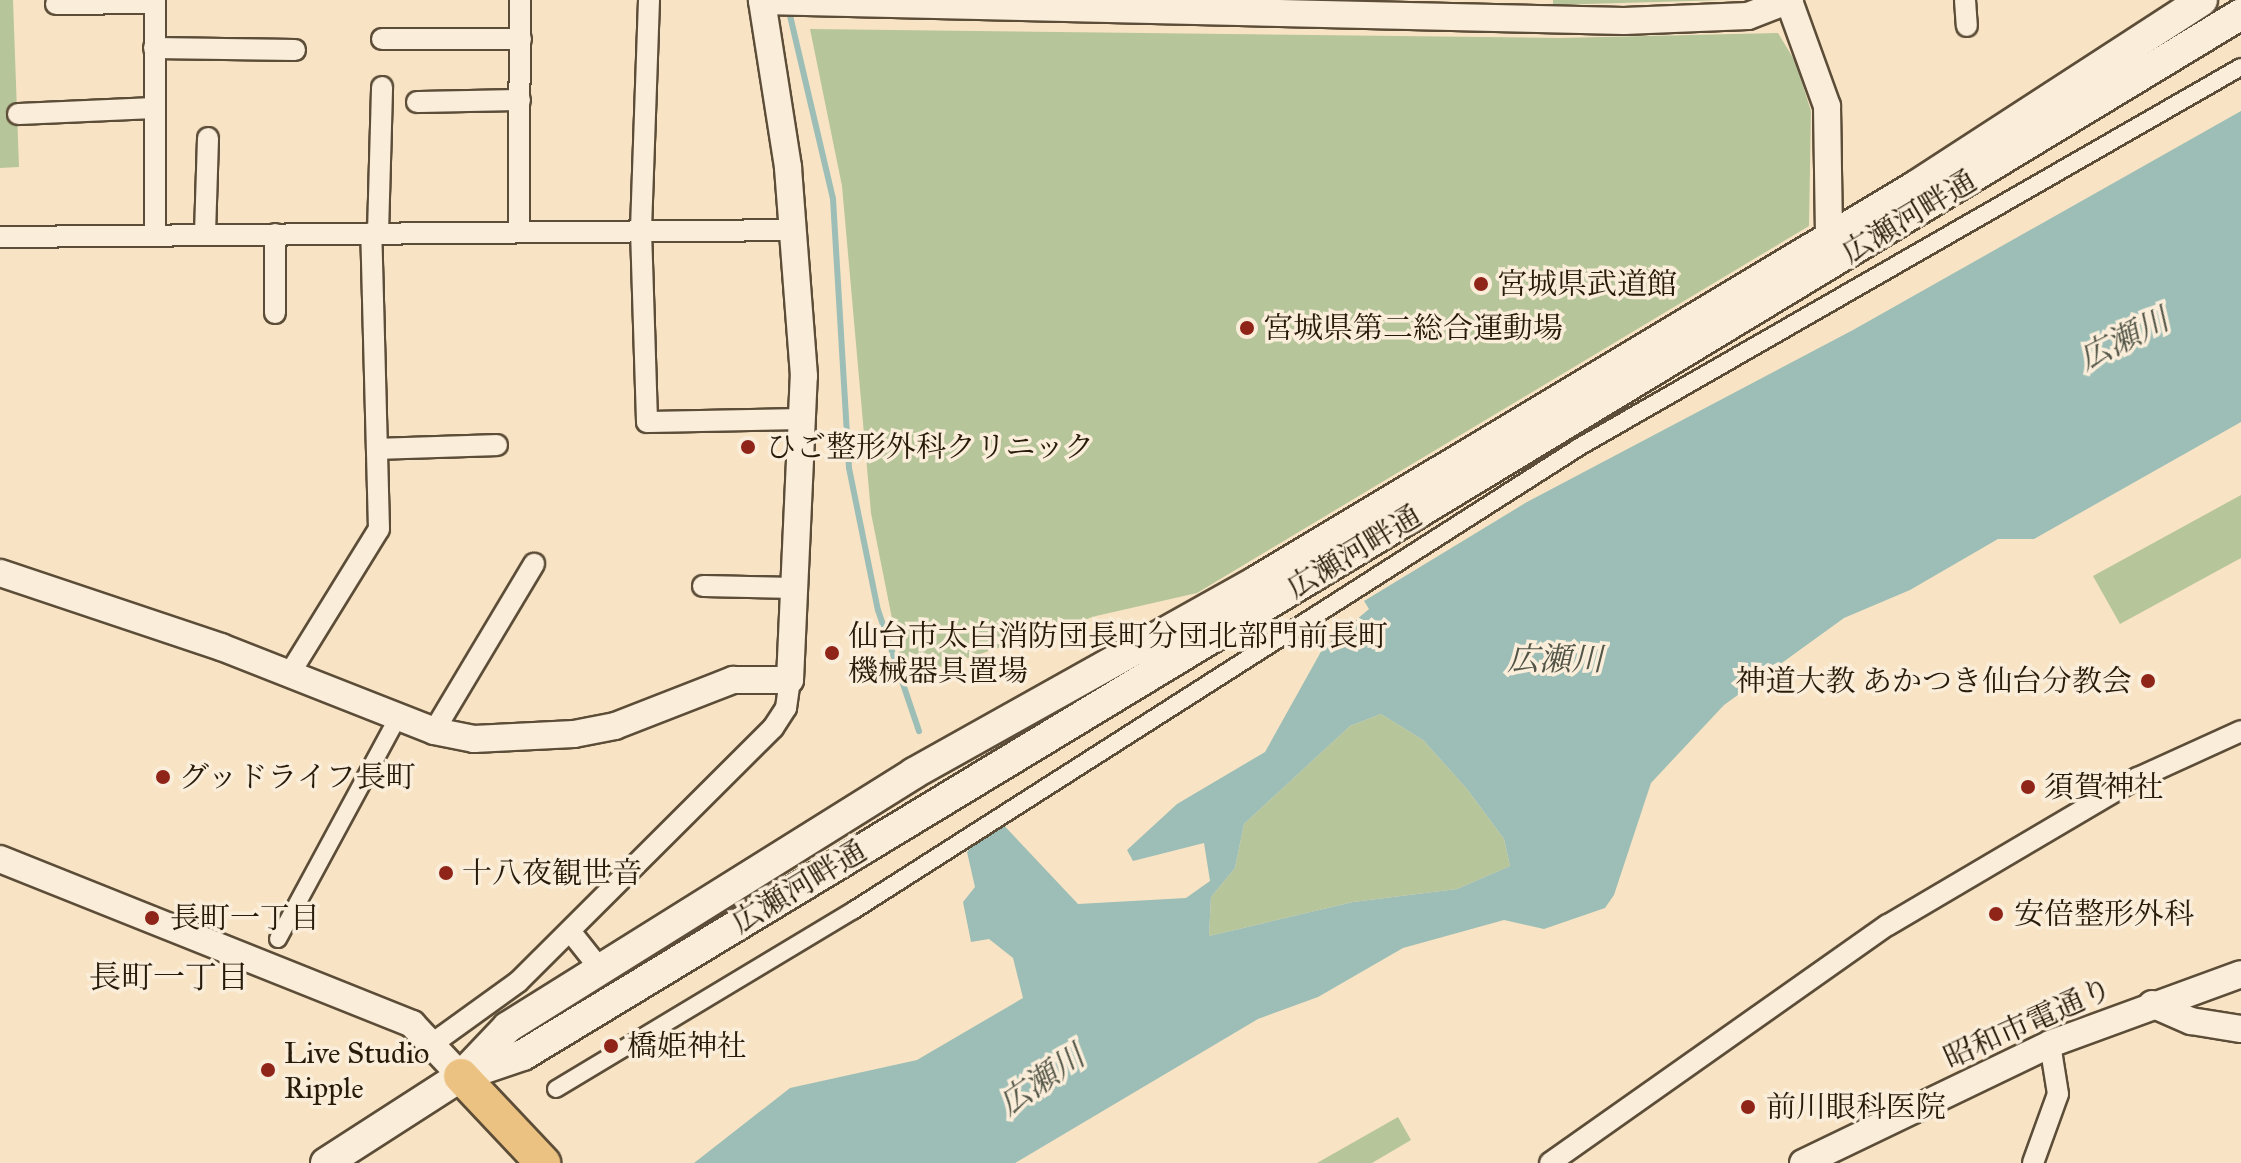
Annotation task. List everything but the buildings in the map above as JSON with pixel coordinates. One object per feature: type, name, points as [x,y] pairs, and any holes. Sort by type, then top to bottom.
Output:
[{"type":"main road","name":"広瀬河畔通","points":[[326,1163],[461,1076],[508,1027],[914,773],[1257,581],[1829,238],[2202,0]]},
{"type":"main road","name":"広瀬河畔通","points":[[461,1076],[523,1055],[2241,14]]},
{"type":"main road","points":[[461,1076],[534,1153]]},
{"type":"street","points":[[519,231],[520,0]]},
{"type":"street","points":[[649,0],[641,230],[647,422],[804,419]]},
{"type":"street","points":[[1965,0],[1967,26]]},
{"type":"street","points":[[56,4],[155,1],[155,235]]},
{"type":"street","points":[[432,1044],[518,982],[773,728],[786,708],[804,419],[795,230],[765,1],[806,6],[1610,21],[1712,18],[1780,3],[1827,106],[1829,238]]},
{"type":"street","points":[[382,39],[521,39]]},
{"type":"street","points":[[154,48],[295,50]]},
{"type":"street","points":[[556,1089],[854,910],[1579,447],[2241,67]]},
{"type":"street","points":[[290,673],[379,529],[374,233],[382,87]]},
{"type":"street","points":[[417,102],[520,100]]},
{"type":"street","points":[[18,114],[155,108]]},
{"type":"street","points":[[205,234],[208,138]]},
{"type":"street","points":[[0,237],[795,230]]},
{"type":"street","points":[[275,234],[275,313]]},
{"type":"street","points":[[377,449],[497,445]]},
{"type":"street","points":[[434,731],[534,564]]},
{"type":"street","points":[[0,573],[290,673],[434,731],[517,740],[574,734],[645,715],[733,680],[790,680]]},
{"type":"street","points":[[703,586],[795,588]]},
{"type":"street","points":[[278,939],[398,717]]},
{"type":"street","points":[[1550,1163],[1888,925],[2138,778],[2241,731]]},
{"type":"street","points":[[0,859],[397,1018],[432,1044],[461,1076]]},
{"type":"street","points":[[570,931],[601,970]]},
{"type":"street","name":"昭和市電通り","points":[[1803,1163],[2050,1044],[2152,1004],[2241,974]]},
{"type":"street","points":[[2152,1004],[2191,1021],[2241,1029]]},
{"type":"street","points":[[2033,1163],[2058,1094],[2050,1044]]},
{"type":"green space","points":[[0,0],[13,0],[19,167],[0,168]]},
{"type":"green space","points":[[1553,0],[1724,0],[1553,5]]},
{"type":"green space","name":"宮城県第二総合運動場","points":[[810,29],[1560,38],[1778,33],[1795,61],[1811,111],[1809,226],[1197,593],[1096,616],[904,679],[871,513],[842,186]]},
{"type":"green space","points":[[2241,495],[2241,558],[2120,624],[2093,576]]},
{"type":"green space","points":[[1381,714],[1423,740],[1467,789],[1504,839],[1510,866],[1457,889],[1353,902],[1209,936],[1211,897],[1235,868],[1244,824],[1350,726]]},
{"type":"green space","points":[[1398,1117],[1411,1140],[1372,1163],[1317,1163]]},
{"type":"water","name":"広瀬川","points":[[2241,111],[2241,422],[2034,539],[1998,539],[1910,590],[1844,618],[1724,705],[1651,783],[1614,895],[1605,908],[1544,929],[1504,920],[1403,948],[1318,997],[1258,1019],[1015,1163],[694,1163],[790,1088],[917,1060],[1023,998],[1013,958],[989,939],[971,942],[963,902],[975,887],[967,852],[997,818],[1078,904],[1186,898],[1210,881],[1204,843],[1133,861],[1127,850],[1177,804],[1265,752],[1323,648],[1369,609],[1364,601],[1527,502],[1853,330]],"holes":[[[1381,714],[1423,740],[1467,789],[1504,839],[1510,866],[1457,889],[1353,902],[1209,936],[1211,897],[1235,868],[1244,824],[1350,726]]]},
{"type":"waterway","points":[[788,7],[833,199],[849,468],[878,610],[919,731]]},
{"type":"place","name":"宮城県武道館","points":[[1481,284]]},
{"type":"place","name":"宮城県第二総合運動場","points":[[1247,328]]},
{"type":"place","name":"ひご整形外科クリニック","points":[[748,447]]},
{"type":"place","name":"仙台市太白消防団長町分団北部門前長町 機械器具置場","points":[[832,653]]},
{"type":"place","name":"神道大教 あかつき仙台分教会","points":[[2148,681]]},
{"type":"place","name":"グッドライフ長町","points":[[163,777]]},
{"type":"place","name":"須賀神社","points":[[2028,787]]},
{"type":"place","name":"十八夜観世音","points":[[446,873]]},
{"type":"place","name":"安倍整形外科","points":[[1996,914]]},
{"type":"place","name":"長町一丁目","points":[[152,918]]},
{"type":"place","name":"橋姫神社","points":[[611,1046]]},
{"type":"place","name":"Live Studio Ripple","points":[[268,1070]]},
{"type":"place","name":"前川眼科医院","points":[[1748,1107]]},
{"type":"district","name":"長町一丁目","points":[[169,978]]}]
